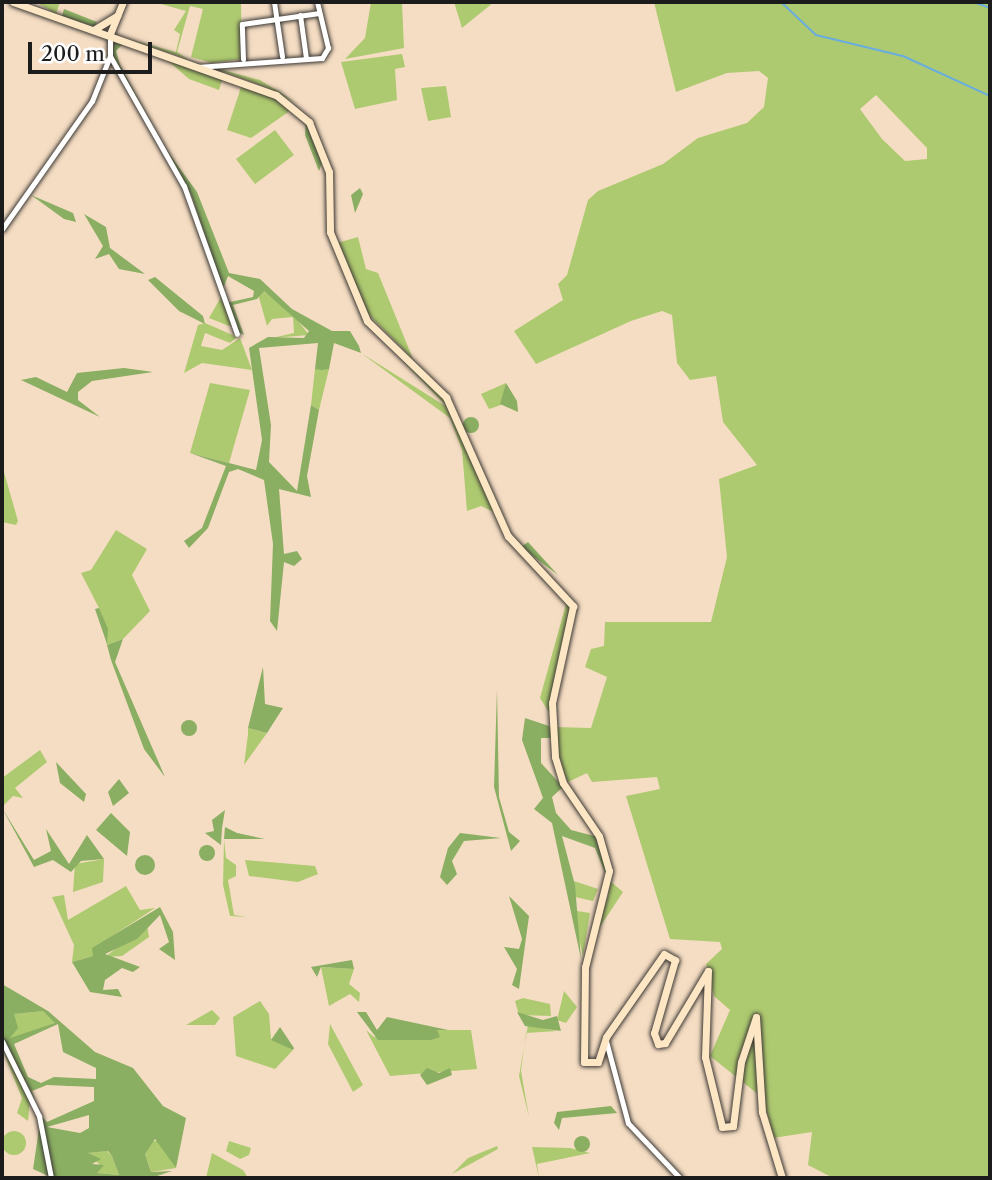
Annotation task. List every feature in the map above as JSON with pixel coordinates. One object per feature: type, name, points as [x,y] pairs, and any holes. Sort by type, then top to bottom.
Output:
[{"type":"main road","points":[[13,2],[276,94],[309,122],[329,172],[330,232],[367,321],[446,397],[508,536],[571,601],[552,703],[555,757],[563,783],[599,836],[609,871],[585,967],[583,1059],[589,1066],[598,1062],[606,1037],[664,954],[675,960],[654,1033],[658,1044],[665,1043],[708,971],[705,1057],[722,1126],[733,1126],[741,1062],[756,1017],[762,1112],[782,1178]]},
{"type":"main road","points":[[110,34],[123,2]]},
{"type":"main road","points":[[94,29],[113,25]]},
{"type":"main road","points":[[113,25],[125,39]]},
{"type":"street","points":[[274,2],[282,56]]},
{"type":"street","points":[[197,67],[282,56],[306,58],[327,54],[317,2]]},
{"type":"street","points":[[243,60],[242,24],[319,13]]},
{"type":"street","points":[[300,15],[306,58]]},
{"type":"street","points":[[2,229],[92,101],[110,56],[110,34]]},
{"type":"street","points":[[110,56],[184,187],[237,334]]},
{"type":"street","points":[[606,1037],[628,1123],[680,1178]]},
{"type":"street","points":[[2,1041],[39,1116],[51,1178]]},
{"type":"green space","points":[[36,2],[60,2],[56,14]]},
{"type":"green space","points":[[154,2],[241,2],[242,59],[212,63],[191,57],[203,9],[190,6],[177,52],[188,59],[128,39],[176,52],[180,34],[174,30],[186,11]]},
{"type":"green space","points":[[371,2],[402,2],[404,48],[345,59],[365,38]]},
{"type":"green space","points":[[454,2],[494,2],[462,28]]},
{"type":"green space","points":[[654,2],[990,2],[990,1178],[833,1178],[808,1165],[812,1132],[773,1138],[764,1099],[710,1056],[730,1010],[714,996],[706,964],[722,949],[720,942],[670,939],[626,796],[660,789],[657,777],[592,782],[587,773],[568,782],[557,756],[554,727],[591,728],[607,677],[585,667],[591,649],[604,646],[605,622],[711,622],[727,557],[719,479],[757,465],[723,422],[716,376],[690,380],[677,363],[672,315],[662,311],[631,321],[536,364],[514,331],[563,300],[558,284],[567,275],[588,200],[598,191],[663,164],[698,138],[747,123],[764,107],[768,78],[759,71],[727,73],[676,92]],"holes":[[[876,95],[927,148],[927,159],[905,161],[882,139],[860,109]]]},
{"type":"green space","points":[[64,9],[97,22],[95,27],[62,16]]},
{"type":"green space","points":[[114,39],[124,43],[116,51],[120,65],[162,144],[197,192],[229,273],[260,279],[292,309],[332,331],[350,331],[361,353],[334,343],[329,369],[322,370],[315,369],[318,343],[259,348],[271,425],[269,462],[297,491],[311,405],[319,410],[307,476],[311,497],[279,489],[284,554],[297,551],[302,559],[294,566],[284,562],[277,631],[270,621],[273,544],[264,480],[238,469],[229,472],[208,528],[189,548],[184,541],[202,528],[226,466],[190,453],[256,470],[262,440],[249,348],[268,337],[304,338],[309,331],[264,291],[257,299],[233,305],[244,335],[238,332],[226,303],[253,297],[254,291],[228,276],[223,289],[191,194],[166,157],[112,57]]},
{"type":"green space","points":[[402,54],[405,67],[395,69],[397,100],[355,109],[341,62]]},
{"type":"green space","points":[[166,59],[223,77],[219,90],[189,79]]},
{"type":"green space","points":[[208,66],[260,80],[299,104],[266,87]]},
{"type":"green space","points":[[242,84],[262,90],[294,108],[251,138],[227,130]]},
{"type":"green space","points":[[446,86],[451,117],[428,121],[421,88]]},
{"type":"green space","points":[[306,120],[322,163],[319,171],[305,135]]},
{"type":"green space","points":[[275,130],[294,155],[255,184],[236,159]]},
{"type":"green space","points":[[360,188],[363,194],[355,213],[351,195]]},
{"type":"green space","points":[[31,195],[73,213],[76,222],[64,219]]},
{"type":"green space","points":[[84,214],[106,227],[110,248],[145,274],[119,269],[109,254],[95,259],[103,246]]},
{"type":"green space","points":[[358,237],[366,269],[378,273],[413,359],[366,312],[337,243]]},
{"type":"green space","points":[[155,277],[203,316],[205,324],[179,311],[148,280]]},
{"type":"green space","points":[[264,291],[296,318],[309,335],[272,338],[294,333],[293,317],[272,319],[267,326],[258,294]]},
{"type":"green space","points":[[221,297],[233,325],[209,318]]},
{"type":"green space","points":[[205,323],[237,337],[230,343],[205,333],[201,346],[222,350],[240,338],[252,370],[202,363],[184,373],[198,325]]},
{"type":"green space","points":[[379,336],[441,394],[496,513],[481,506],[467,511],[462,450],[450,418],[361,353],[447,407]]},
{"type":"green space","points":[[124,368],[153,372],[92,381],[78,392],[78,400],[100,417],[21,380],[36,377],[67,392],[77,373]]},
{"type":"green space","points":[[315,369],[329,369],[319,410],[311,405]]},
{"type":"green space","points":[[210,383],[250,390],[229,463],[190,453]]},
{"type":"green space","points":[[506,383],[501,405],[489,409],[481,394]]},
{"type":"green space","points":[[506,383],[517,401],[518,412],[500,404]]},
{"type":"green space","points":[[471,417],[477,419],[477,431],[471,433],[465,431],[463,425],[465,419]]},
{"type":"green space","points":[[2,465],[18,521],[16,525],[2,522]]},
{"type":"green space","points":[[116,530],[147,549],[132,575],[150,611],[123,639],[107,645],[99,608],[81,573],[91,570]]},
{"type":"green space","points":[[528,542],[558,575],[521,547]]},
{"type":"green space","points":[[513,546],[572,605],[550,714],[540,698],[566,604]]},
{"type":"green space","points":[[99,608],[108,629],[107,644],[95,609]]},
{"type":"green space","points":[[123,639],[115,662],[165,777],[144,749],[111,660],[107,645]]},
{"type":"green space","points":[[263,667],[265,704],[283,708],[267,733],[248,728]]},
{"type":"green space","points":[[497,689],[499,797],[509,832],[520,841],[511,851],[494,787]]},
{"type":"green space","points":[[525,718],[549,726],[552,738],[541,738],[541,763],[563,787],[552,797],[556,813],[571,830],[598,837],[603,848],[606,875],[595,848],[562,836],[575,885],[581,959],[552,823],[534,809],[543,798],[522,740]]},
{"type":"green space","points":[[186,720],[192,720],[197,728],[195,734],[186,736],[181,731],[181,725]]},
{"type":"green space","points":[[248,728],[267,733],[244,765],[248,734]]},
{"type":"green space","points":[[40,750],[47,762],[15,788],[23,798],[13,796],[2,807],[2,778]]},
{"type":"green space","points":[[56,762],[86,794],[84,802],[60,783]]},
{"type":"green space","points":[[119,779],[129,793],[113,806],[108,792]]},
{"type":"green space","points":[[2,808],[34,860],[51,851],[46,829],[69,864],[87,835],[104,859],[81,861],[71,872],[53,860],[34,867]]},
{"type":"green space","points":[[225,810],[221,845],[205,833],[214,831],[212,820]]},
{"type":"green space","points":[[111,813],[130,832],[127,856],[96,830]]},
{"type":"green space","points":[[225,827],[237,833],[265,839],[224,839]]},
{"type":"green space","points":[[460,833],[501,838],[464,841],[452,861],[457,874],[447,885],[440,877],[448,848]]},
{"type":"green space","points":[[224,839],[226,858],[236,865],[236,876],[228,880],[234,915],[247,917],[230,916],[223,885]]},
{"type":"green space","points":[[207,845],[213,847],[213,859],[207,861],[201,859],[199,853],[201,847]]},
{"type":"green space","points":[[145,855],[152,858],[155,865],[152,872],[145,875],[138,872],[135,865],[138,858]]},
{"type":"green space","points":[[104,859],[103,882],[73,892],[75,864]]},
{"type":"green space","points":[[245,860],[315,866],[318,874],[298,882],[249,876]]},
{"type":"green space","points":[[574,881],[598,889],[593,901],[575,897]]},
{"type":"green space","points":[[610,881],[623,892],[596,933],[608,896]]},
{"type":"green space","points":[[126,886],[140,910],[155,908],[97,946],[93,956],[72,962],[74,945],[52,897],[64,895],[68,920]]},
{"type":"green space","points":[[509,896],[529,916],[519,989],[512,985],[517,969],[504,947],[519,949],[522,939]]},
{"type":"green space","points":[[160,907],[173,932],[175,960],[159,949],[169,942],[160,915],[137,939],[105,954],[140,967],[133,972],[122,968],[105,980],[103,990],[118,989],[122,997],[90,992],[72,962],[93,956],[92,948]]},
{"type":"green space","points":[[577,911],[590,913],[583,956],[576,926]]},
{"type":"green space","points":[[147,925],[149,937],[122,956],[105,957]]},
{"type":"green space","points":[[352,960],[354,969],[321,967],[317,977],[311,967]]},
{"type":"green space","points":[[321,967],[354,969],[349,984],[360,993],[359,1002],[350,994],[329,1006]]},
{"type":"green space","points":[[2,984],[48,1011],[95,1052],[133,1068],[163,1106],[186,1118],[176,1168],[155,1139],[145,1154],[151,1172],[172,1171],[151,1178],[53,1178],[33,1169],[41,1116],[47,1122],[94,1101],[94,1087],[47,1085],[32,1091],[36,1101],[2,1038]],"holes":[[[43,1011],[55,1023],[10,1038],[18,1028],[14,1014]],[[58,1024],[63,1052],[96,1068],[96,1079],[54,1077],[41,1083],[28,1077],[14,1044]],[[89,1115],[89,1128],[80,1133],[47,1127]],[[108,1151],[119,1175],[97,1173],[104,1165],[92,1164],[101,1159],[88,1153]]]},
{"type":"green space","points":[[564,991],[577,1007],[566,1023],[557,1020]]},
{"type":"green space","points":[[523,998],[550,1004],[551,1016],[519,1015],[515,1001]]},
{"type":"green space","points":[[260,1001],[269,1014],[271,1039],[293,1050],[275,1069],[236,1056],[233,1017]]},
{"type":"green space","points":[[212,1010],[220,1018],[215,1025],[186,1025]]},
{"type":"green space","points":[[43,1011],[56,1023],[10,1039],[13,1014]]},
{"type":"green space","points":[[357,1012],[366,1012],[377,1030],[387,1017],[448,1030],[437,1030],[440,1037],[431,1040],[378,1040]]},
{"type":"green space","points":[[517,1012],[543,1020],[557,1016],[561,1031],[525,1026]]},
{"type":"green space","points":[[330,1024],[363,1085],[353,1092],[328,1044]]},
{"type":"green space","points":[[528,1025],[557,1031],[527,1033]]},
{"type":"green space","points":[[280,1027],[294,1048],[293,1050],[271,1040]]},
{"type":"green space","points":[[366,1030],[374,1037],[425,1040],[436,1030],[471,1030],[477,1069],[390,1076]]},
{"type":"green space","points":[[524,1046],[521,1071],[529,1117],[519,1076]]},
{"type":"green space","points":[[2,1049],[30,1100],[28,1121],[17,1113],[22,1098]]},
{"type":"green space","points":[[427,1068],[439,1073],[450,1068],[452,1075],[427,1085],[420,1075]]},
{"type":"green space","points":[[611,1106],[617,1113],[562,1118],[559,1130],[554,1123],[557,1112]]},
{"type":"green space","points":[[9,1131],[19,1131],[26,1138],[26,1148],[19,1155],[9,1155],[2,1148],[2,1138]]},
{"type":"green space","points":[[582,1136],[588,1138],[588,1150],[582,1152],[576,1150],[574,1144],[576,1138]]},
{"type":"green space","points":[[152,1141],[159,1141],[176,1168],[151,1172],[145,1154]]},
{"type":"green space","points":[[229,1141],[251,1148],[249,1155],[240,1159],[226,1151]]},
{"type":"green space","points":[[497,1146],[498,1149],[452,1174],[468,1158]]},
{"type":"green space","points":[[532,1147],[570,1148],[590,1153],[537,1164],[539,1178]]},
{"type":"green space","points":[[107,1151],[112,1156],[119,1175],[97,1173],[100,1165],[88,1153]]},
{"type":"green space","points":[[212,1153],[243,1170],[248,1178],[206,1178]]},
{"type":"waterway","points":[[781,2],[816,35],[903,56],[990,96]]},
{"type":"waterway","points":[[973,2],[990,8]]}]
